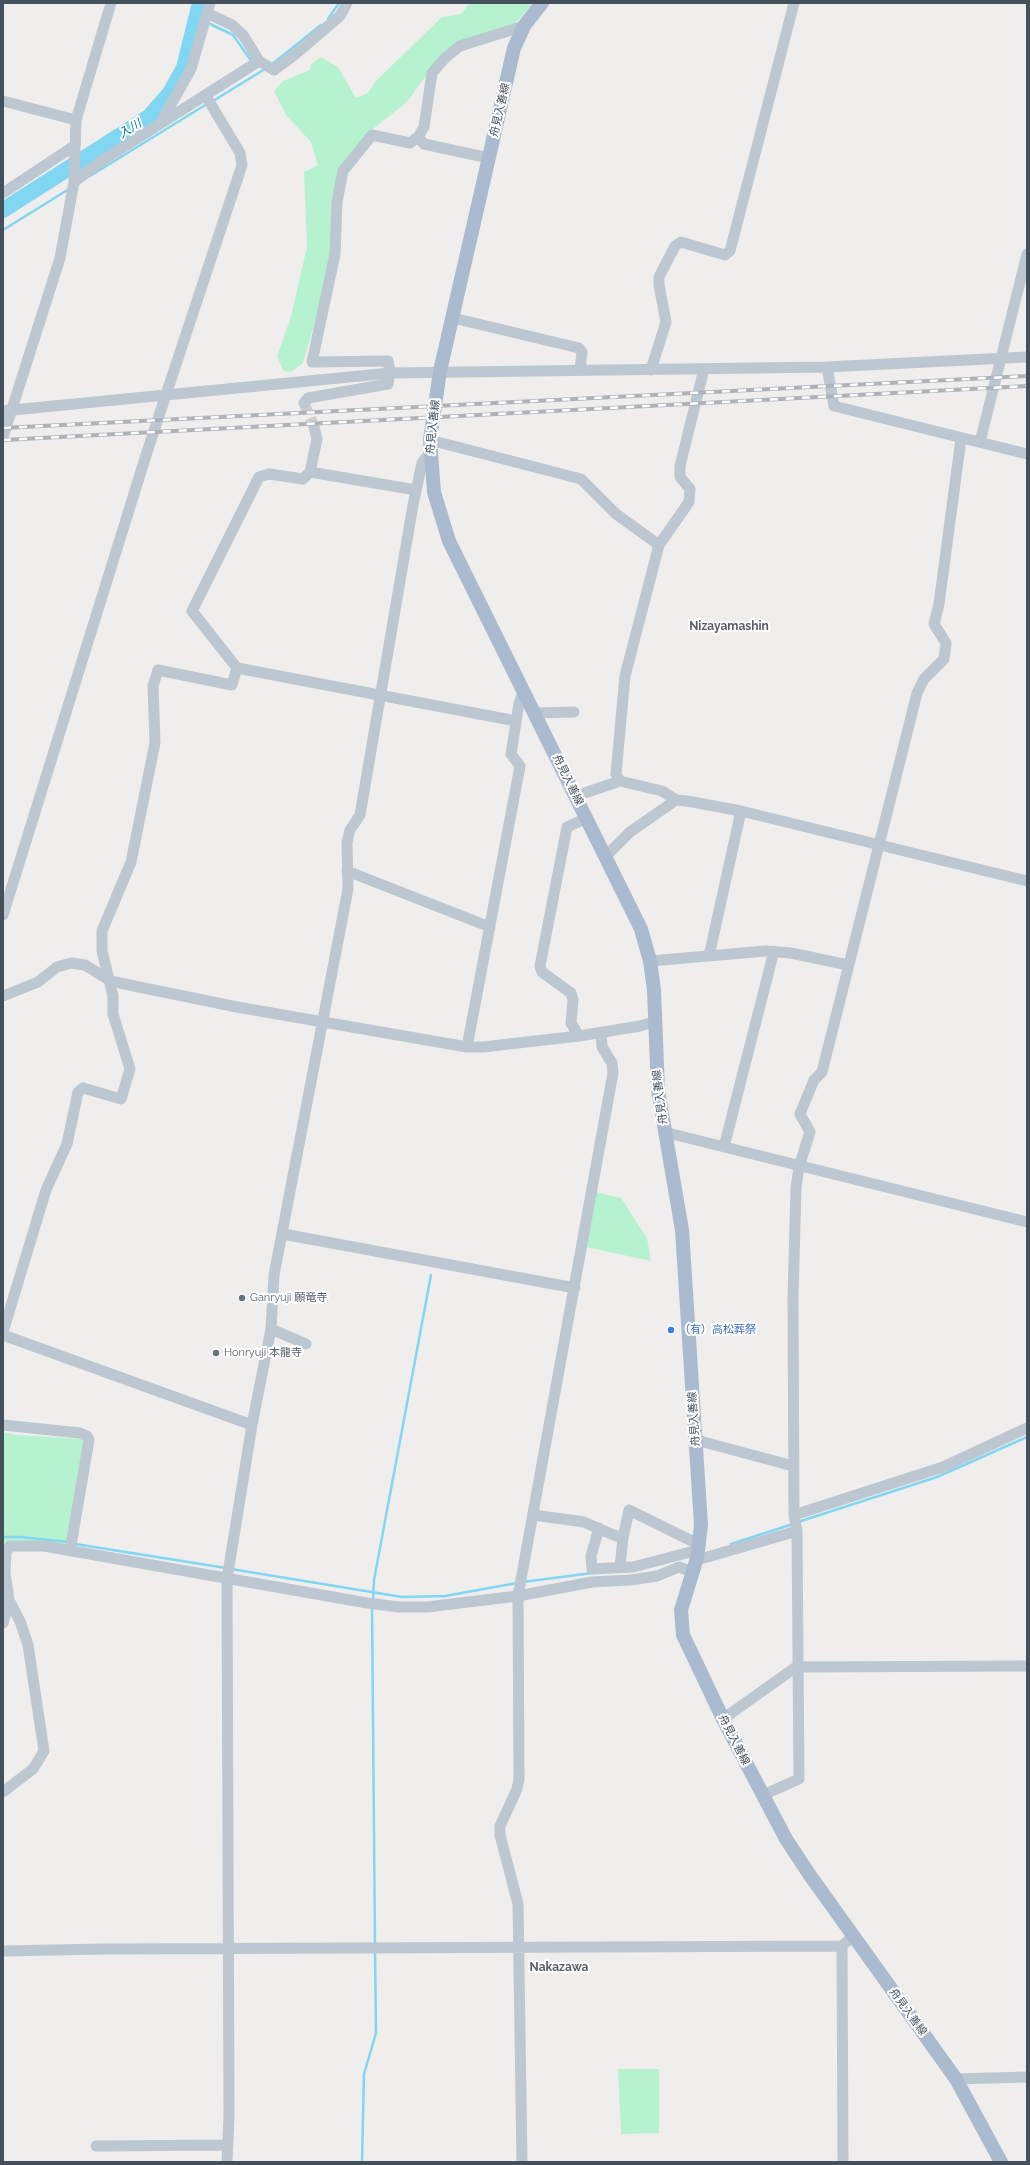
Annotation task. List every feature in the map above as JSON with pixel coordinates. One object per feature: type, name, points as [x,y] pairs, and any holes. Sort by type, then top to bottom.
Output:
[{"type":"main road","name":"舟見入善線","points":[[542,3],[524,26],[514,48],[440,371],[430,440],[434,492],[449,541],[641,928],[650,962],[654,990],[654,1022],[658,1090],[682,1230],[701,1525],[697,1556],[681,1610],[683,1635],[723,1719],[786,1839],[853,1936],[956,2079],[1001,2162]]},
{"type":"street","points":[[3,437],[7,411],[60,258],[74,179],[76,120],[112,3]]},
{"type":"street","points":[[160,124],[191,69],[208,8],[243,34],[259,61],[274,70],[340,16],[347,3]]},
{"type":"street","points":[[651,370],[666,322],[659,285],[660,276],[675,246],[681,242],[725,255],[730,251],[794,3]]},
{"type":"street","points":[[304,403],[308,398],[388,384],[390,373],[388,361],[312,362],[335,254],[337,202],[343,171],[372,135],[410,143],[418,137],[424,127],[432,73],[445,58],[460,46],[524,26]]},
{"type":"street","points":[[74,179],[259,61]]},
{"type":"street","points":[[3,915],[140,475],[242,164],[240,153],[206,96]]},
{"type":"street","points":[[3,100],[76,120]]},
{"type":"street","points":[[418,137],[424,144],[489,158]]},
{"type":"street","points":[[3,193],[74,149]]},
{"type":"street","points":[[980,442],[1027,254]]},
{"type":"street","points":[[453,318],[579,348],[582,352],[580,370]]},
{"type":"street","points":[[7,411],[390,373],[440,371],[827,367],[1027,357]]},
{"type":"street","points":[[827,367],[834,406],[961,439],[980,442],[1027,454]]},
{"type":"street","points":[[620,781],[616,774],[625,676],[659,545],[689,502],[690,489],[680,477],[680,466],[704,369]]},
{"type":"street","points":[[314,428],[318,439],[310,472],[303,479],[269,474],[260,477],[192,611],[236,668],[516,721]]},
{"type":"street","points":[[763,1795],[798,1779],[796,1667],[797,1531],[794,1515],[793,1297],[796,1188],[799,1167],[810,1132],[800,1114],[814,1080],[822,1072],[917,693],[924,679],[944,659],[946,643],[934,624],[939,604],[961,439]]},
{"type":"street","points":[[430,440],[581,479],[616,514],[659,545]]},
{"type":"street","points":[[227,2162],[229,2116],[229,1949],[227,1579],[252,1425],[271,1329],[274,1275],[324,1023],[348,889],[347,842],[350,830],[360,815],[416,490],[422,463],[430,454]]},
{"type":"street","points":[[310,472],[416,490]]},
{"type":"street","points":[[236,668],[232,685],[158,670],[153,686],[155,743],[131,862],[102,931],[102,951],[111,981],[114,1014],[130,1069],[121,1099],[83,1088],[78,1092],[67,1144],[46,1190],[3,1334],[252,1425]]},
{"type":"street","points":[[467,1047],[520,766],[511,754],[519,703],[524,691]]},
{"type":"street","points":[[535,714],[574,712]]},
{"type":"street","points":[[576,796],[620,781],[662,791],[676,800],[699,801],[1027,881]]},
{"type":"street","points":[[606,856],[630,832],[676,800]]},
{"type":"street","points":[[709,956],[742,811]]},
{"type":"street","points":[[579,1036],[571,1023],[573,1000],[571,993],[542,972],[540,966],[567,826],[587,818]]},
{"type":"street","points":[[347,871],[490,927]]},
{"type":"street","points":[[650,962],[774,951],[791,952],[848,965]]},
{"type":"street","points":[[724,1147],[774,951]]},
{"type":"street","points":[[3,996],[38,982],[57,967],[71,962],[85,965],[111,981],[237,1008],[467,1047],[483,1047],[579,1036],[654,1022]]},
{"type":"street","points":[[522,2162],[520,1948],[518,1904],[500,1835],[500,1826],[517,1789],[519,1779],[518,1596],[613,1074],[612,1063],[602,1047],[601,1033]]},
{"type":"street","points":[[664,1132],[799,1167],[1027,1222]]},
{"type":"street","points":[[283,1234],[575,1288]]},
{"type":"street","points":[[271,1329],[306,1344]]},
{"type":"street","points":[[3,1425],[80,1433],[87,1436],[89,1440],[70,1551]]},
{"type":"street","points":[[794,1515],[943,1467],[1027,1428]]},
{"type":"street","points":[[696,1440],[794,1466]]},
{"type":"street","points":[[620,1567],[623,1538],[629,1510],[697,1556],[704,1558],[797,1531]]},
{"type":"street","points":[[533,1515],[584,1522],[623,1538]]},
{"type":"street","points":[[599,1528],[591,1556],[592,1570],[633,1567],[697,1556]]},
{"type":"street","points":[[3,1792],[33,1769],[44,1751],[28,1645],[20,1621],[9,1600],[5,1573],[6,1552],[10,1546],[44,1546],[227,1579],[399,1607],[427,1606],[518,1596],[592,1582],[631,1580],[657,1576],[679,1567],[697,1556]]},
{"type":"street","points":[[3,1623],[9,1600]]},
{"type":"street","points":[[723,1719],[796,1667],[1027,1666]]},
{"type":"street","points":[[3,1951],[842,1946],[853,1936]]},
{"type":"street","points":[[842,1946],[843,2162]]},
{"type":"street","points":[[956,2079],[1027,2077]]},
{"type":"street","points":[[96,2146],[227,2145]]},
{"type":"green space","points":[[533,3],[513,26],[440,57],[407,102],[369,132],[346,158],[338,171],[331,255],[324,290],[303,363],[291,372],[284,371],[277,357],[291,316],[307,247],[304,172],[318,165],[311,142],[286,115],[274,91],[283,81],[310,70],[311,64],[321,57],[338,67],[356,98],[368,93],[375,82],[442,17],[461,14],[469,4]]},
{"type":"green space","points":[[596,1192],[621,1198],[647,1238],[651,1261],[586,1247]]},
{"type":"green space","points":[[3,1432],[16,1435],[83,1439],[86,1442],[66,1546],[3,1545]]},
{"type":"green space","points":[[618,2069],[659,2069],[659,2133],[621,2134]]},
{"type":"waterway","name":"入川","points":[[3,210],[149,117],[170,93],[184,68],[200,3]]},
{"type":"waterway","points":[[328,19],[339,3]]},
{"type":"waterway","name":"入川","points":[[195,19],[201,21]]},
{"type":"waterway","points":[[208,23],[233,35],[252,62]]},
{"type":"waterway","points":[[271,65],[321,25]]},
{"type":"waterway","points":[[213,101],[265,69]]},
{"type":"waterway","points":[[90,176],[207,104]]},
{"type":"waterway","points":[[3,230],[69,189]]},
{"type":"waterway","points":[[373,1601],[374,1580],[431,1275]]},
{"type":"waterway","points":[[798,1522],[937,1477],[1027,1437]]},
{"type":"waterway","points":[[731,1544],[793,1524]]},
{"type":"waterway","points":[[3,1539],[3,1537],[21,1537],[68,1542]]},
{"type":"waterway","points":[[75,1544],[226,1568]]},
{"type":"waterway","points":[[231,1569],[402,1597],[445,1596],[517,1583]]},
{"type":"waterway","points":[[523,1582],[592,1573]]},
{"type":"waterway","points":[[372,1606],[375,1945]]},
{"type":"waterway","points":[[362,2162],[364,2074],[376,2033],[375,1950]]},
{"type":"tunnel","points":[[304,403],[314,427]]},
{"type":"railway","points":[[3,428],[1027,376]]},
{"type":"railway","points":[[3,440],[1027,386]]},
{"type":"place","name":"Ganryuji 願竜寺","points":[[242,1298]]},
{"type":"place","name":"（有）高松葬祭","points":[[671,1330]]},
{"type":"place","name":"Honryuji 本龍寺","points":[[216,1353]]},
{"type":"district","name":"Nizayamashin","points":[[729,626]]},
{"type":"district","name":"Nakazawa","points":[[559,1967]]}]
